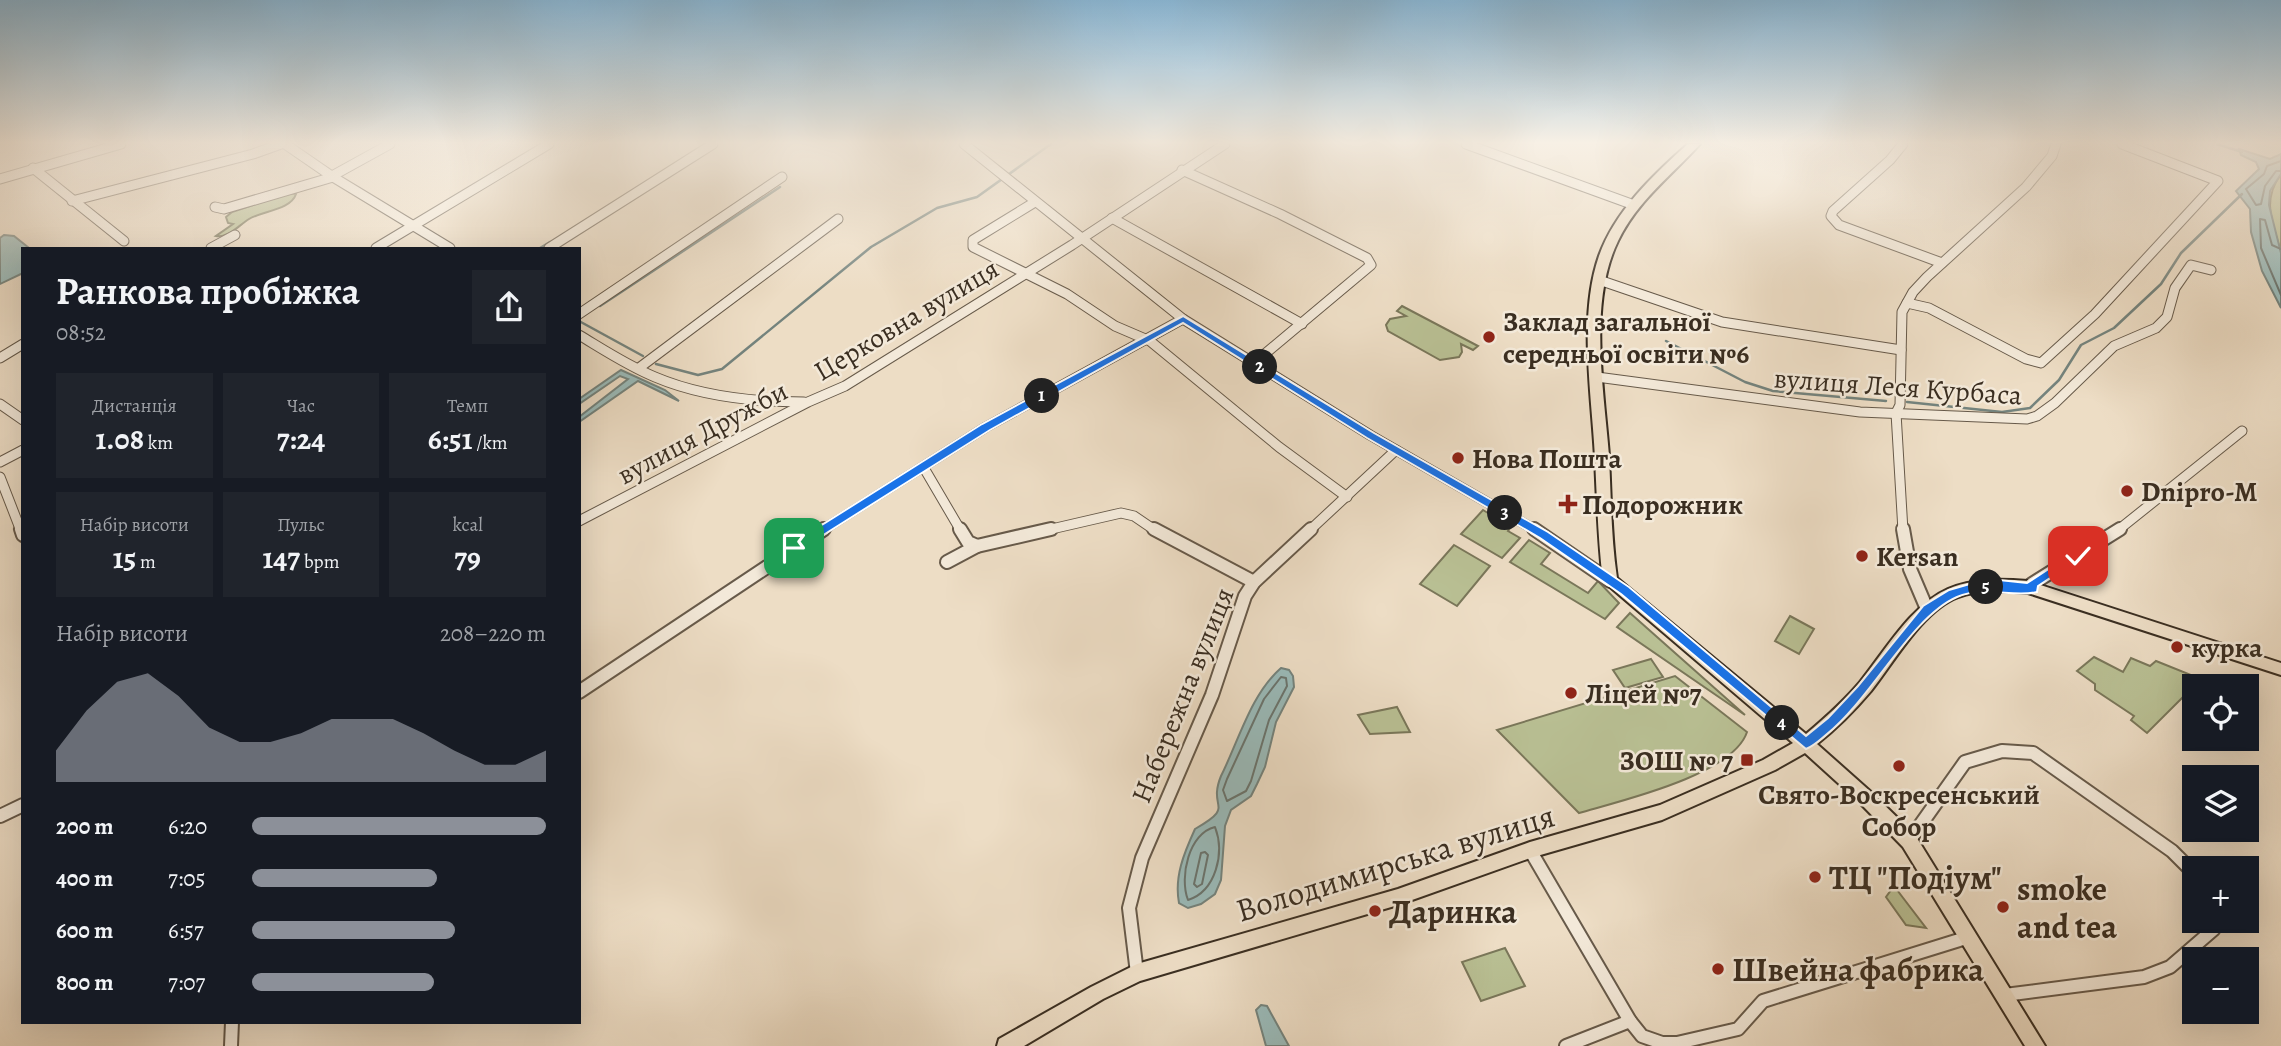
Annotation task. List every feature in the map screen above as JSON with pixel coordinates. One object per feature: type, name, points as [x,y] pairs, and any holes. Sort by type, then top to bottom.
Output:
[{"type":"main road","points":[[1644,193],[1614,236],[1599,280],[1597,377],[1610,581],[1651,612],[1806,744],[1879,809],[1909,841],[2036,1046]]},
{"type":"main road","points":[[1927,609],[1954,593],[1973,588],[1999,585],[2032,588],[2281,669]]},
{"type":"main road","name":"Володимирська вулиця","points":[[1006,1046],[1137,973],[1398,897],[1530,850],[1662,812],[1769,765],[1806,744],[1832,722],[1863,689],[1927,609]]},
{"type":"street","points":[[62,193],[124,241]]},
{"type":"street","points":[[72,201],[104,193]]},
{"type":"street","points":[[215,207],[224,209],[279,193]]},
{"type":"street","points":[[360,193],[449,247]]},
{"type":"street","points":[[378,247],[469,193]]},
{"type":"street","points":[[551,247],[636,193]]},
{"type":"street","points":[[581,313],[759,193]]},
{"type":"street","points":[[1024,193],[1183,319],[1396,450],[1544,535],[1610,581]]},
{"type":"street","name":"Церковна вулиця","points":[[808,402],[845,386],[1082,239],[1149,193]]},
{"type":"street","points":[[1233,193],[1367,258],[1371,265],[1254,363]]},
{"type":"street","points":[[1600,193],[1634,205]]},
{"type":"street","points":[[1854,193],[1833,211],[1831,216],[1839,225],[1942,263]]},
{"type":"street","points":[[1927,609],[1921,601],[1906,561],[1896,413],[1900,405],[1901,321],[1913,292],[2020,193]]},
{"type":"street","name":"вулиця Леся Курбаса","points":[[1907,303],[1929,308],[2026,359],[2041,363],[2095,314],[2207,193]]},
{"type":"street","name":"Церковна вулиця","points":[[1035,202],[971,243],[973,247],[1067,294],[1115,326],[1146,339],[1279,447],[1347,497]]},
{"type":"street","points":[[1112,218],[1302,324]]},
{"type":"street","points":[[639,368],[838,219]]},
{"type":"street","points":[[213,247],[236,235]]},
{"type":"street","name":"вулиця Леся Курбаса","points":[[1597,377],[1807,407],[2027,419],[2037,416],[2055,403],[2101,355],[2129,338],[2156,328],[2167,317],[2175,288],[2192,265],[2211,270]]},
{"type":"street","points":[[1599,280],[1732,324],[1901,350]]},
{"type":"street","points":[[581,691],[794,548],[986,427],[1183,319]]},
{"type":"street","points":[[581,336],[639,368],[679,386],[756,400],[808,402]]},
{"type":"street","points":[[0,358],[21,345]]},
{"type":"street","name":"вулиця Дружби","points":[[581,520],[808,402]]},
{"type":"street","points":[[0,404],[21,419]]},
{"type":"street","points":[[2032,588],[2032,584],[2123,527],[2242,431]]},
{"type":"street","name":"Набережна вулиця","points":[[1137,973],[1129,908],[1142,858],[1212,695],[1245,596],[1254,582],[1396,450]]},
{"type":"street","points":[[0,462],[21,451]]},
{"type":"street","points":[[924,468],[968,542],[977,546]]},
{"type":"street","points":[[0,477],[21,530]]},
{"type":"street","points":[[947,562],[977,546],[1130,513],[1163,535],[1254,582]]},
{"type":"street","points":[[1909,841],[1965,762],[2002,751],[2034,753],[2172,851],[2182,861]]},
{"type":"street","points":[[0,816],[21,806]]},
{"type":"street","points":[[1530,850],[1644,1041],[1677,1043],[1738,1029],[1763,1001],[1969,937]]},
{"type":"street","points":[[2005,995],[2144,977],[2170,967],[2209,933]]},
{"type":"street","points":[[1566,1046],[1592,1041],[1630,1021]]},
{"type":"street","points":[[231,1046],[232,1024]]},
{"type":"green space","points":[[290,193],[296,194],[288,204],[255,216],[225,235],[216,236],[233,224],[228,223],[226,217],[232,212]]},
{"type":"green space","points":[[2281,193],[2281,253],[2270,212],[2271,194]]},
{"type":"green space","points":[[1402,306],[1478,346],[1473,350],[1461,344],[1462,352],[1459,357],[1440,360],[1388,331],[1386,325],[1390,319],[1406,316],[1397,311]]},
{"type":"green space","points":[[1483,510],[1511,527],[1508,531],[1520,538],[1502,558],[1461,534]]},
{"type":"green space","points":[[1529,540],[1550,553],[1541,564],[1588,593],[1598,581],[1619,603],[1605,619],[1510,562]]},
{"type":"green space","points":[[1454,545],[1490,566],[1457,606],[1420,584]]},
{"type":"green space","points":[[1630,613],[1745,715],[1617,627]]},
{"type":"green space","points":[[1790,616],[1814,629],[1799,654],[1775,641]]},
{"type":"green space","points":[[2094,657],[2123,672],[2131,658],[2150,666],[2156,661],[2188,674],[2182,674],[2182,698],[2147,733],[2131,720],[2134,716],[2095,690],[2095,684],[2077,671]]},
{"type":"green space","points":[[1651,659],[1663,677],[1625,688],[1613,670]]},
{"type":"green space","points":[[1675,676],[1747,732],[1737,747],[1721,761],[1673,784],[1621,801],[1579,813],[1497,730]]},
{"type":"green space","points":[[1397,707],[1410,732],[1370,734],[1358,715]]},
{"type":"green space","points":[[1894,886],[1926,928],[1906,925],[1886,897]]},
{"type":"green space","points":[[1505,948],[1525,986],[1481,1001],[1462,962]]},
{"type":"water","points":[[2237,193],[2270,193],[2269,205],[2281,253],[2281,308],[2262,271],[2251,232],[2250,209]]},
{"type":"water","points":[[4,235],[14,236],[28,247],[21,247],[21,274],[0,284],[0,238]]},
{"type":"water","points":[[621,370],[665,390],[679,401],[638,381],[581,421],[581,415],[628,379],[620,376],[581,403],[581,398]]},
{"type":"water","points":[[1281,668],[1289,670],[1293,676],[1294,687],[1276,722],[1265,767],[1251,796],[1231,810],[1225,826],[1221,880],[1215,894],[1201,904],[1188,908],[1179,903],[1178,893],[1179,874],[1187,847],[1195,829],[1218,811],[1217,795],[1221,776],[1254,704]]},
{"type":"water","points":[[1261,1005],[1267,1006],[1289,1046],[1266,1046],[1256,1010]]},
{"type":"waterway","points":[[600,306],[771,193]]},
{"type":"waterway","points":[[656,364],[698,375],[722,369],[871,247],[937,208],[977,197],[983,193]]},
{"type":"waterway","points":[[1907,402],[2002,412],[2030,408],[2059,380],[2081,345],[2114,328],[2161,284],[2181,253],[2242,194]]},
{"type":"waterway","points":[[542,247],[550,242]]},
{"type":"waterway","points":[[581,322],[643,356]]},
{"type":"waterway","points":[[1666,341],[1745,382],[1773,391],[1886,401]]},
{"type":"place","name":"Заклад загальної середньої освіти №6","points":[[1489,337]]},
{"type":"place","name":"Нова Пошта","points":[[1458,458]]},
{"type":"place","name":"Dnipro-M","points":[[2127,491]]},
{"type":"place","name":"Подорожник","points":[[1568,504]]},
{"type":"place","name":"Kersan","points":[[1862,556]]},
{"type":"place","name":"курка","points":[[2177,647]]},
{"type":"place","name":"Ліцей №7","points":[[1571,693]]},
{"type":"place","name":"ЗОШ № 7","points":[[1747,760]]},
{"type":"place","name":"Свято-Воскресенський Собор","points":[[1899,766]]},
{"type":"place","name":"ТЦ \"Подіум\"","points":[[1815,877]]},
{"type":"place","name":"smoke and tea","points":[[2003,907]]},
{"type":"place","name":"Даринка","points":[[1375,911]]},
{"type":"place","name":"Швейна фабрика","points":[[1718,969]]},
{"type":"route","points":[[794,548],[986,427],[1183,319],[1370,435],[1544,535],[1625,591],[1806,744],[1832,722],[1863,689],[1927,609],[1954,593],[1973,588],[1999,585],[2032,588],[2032,584],[2078,556]]}]
